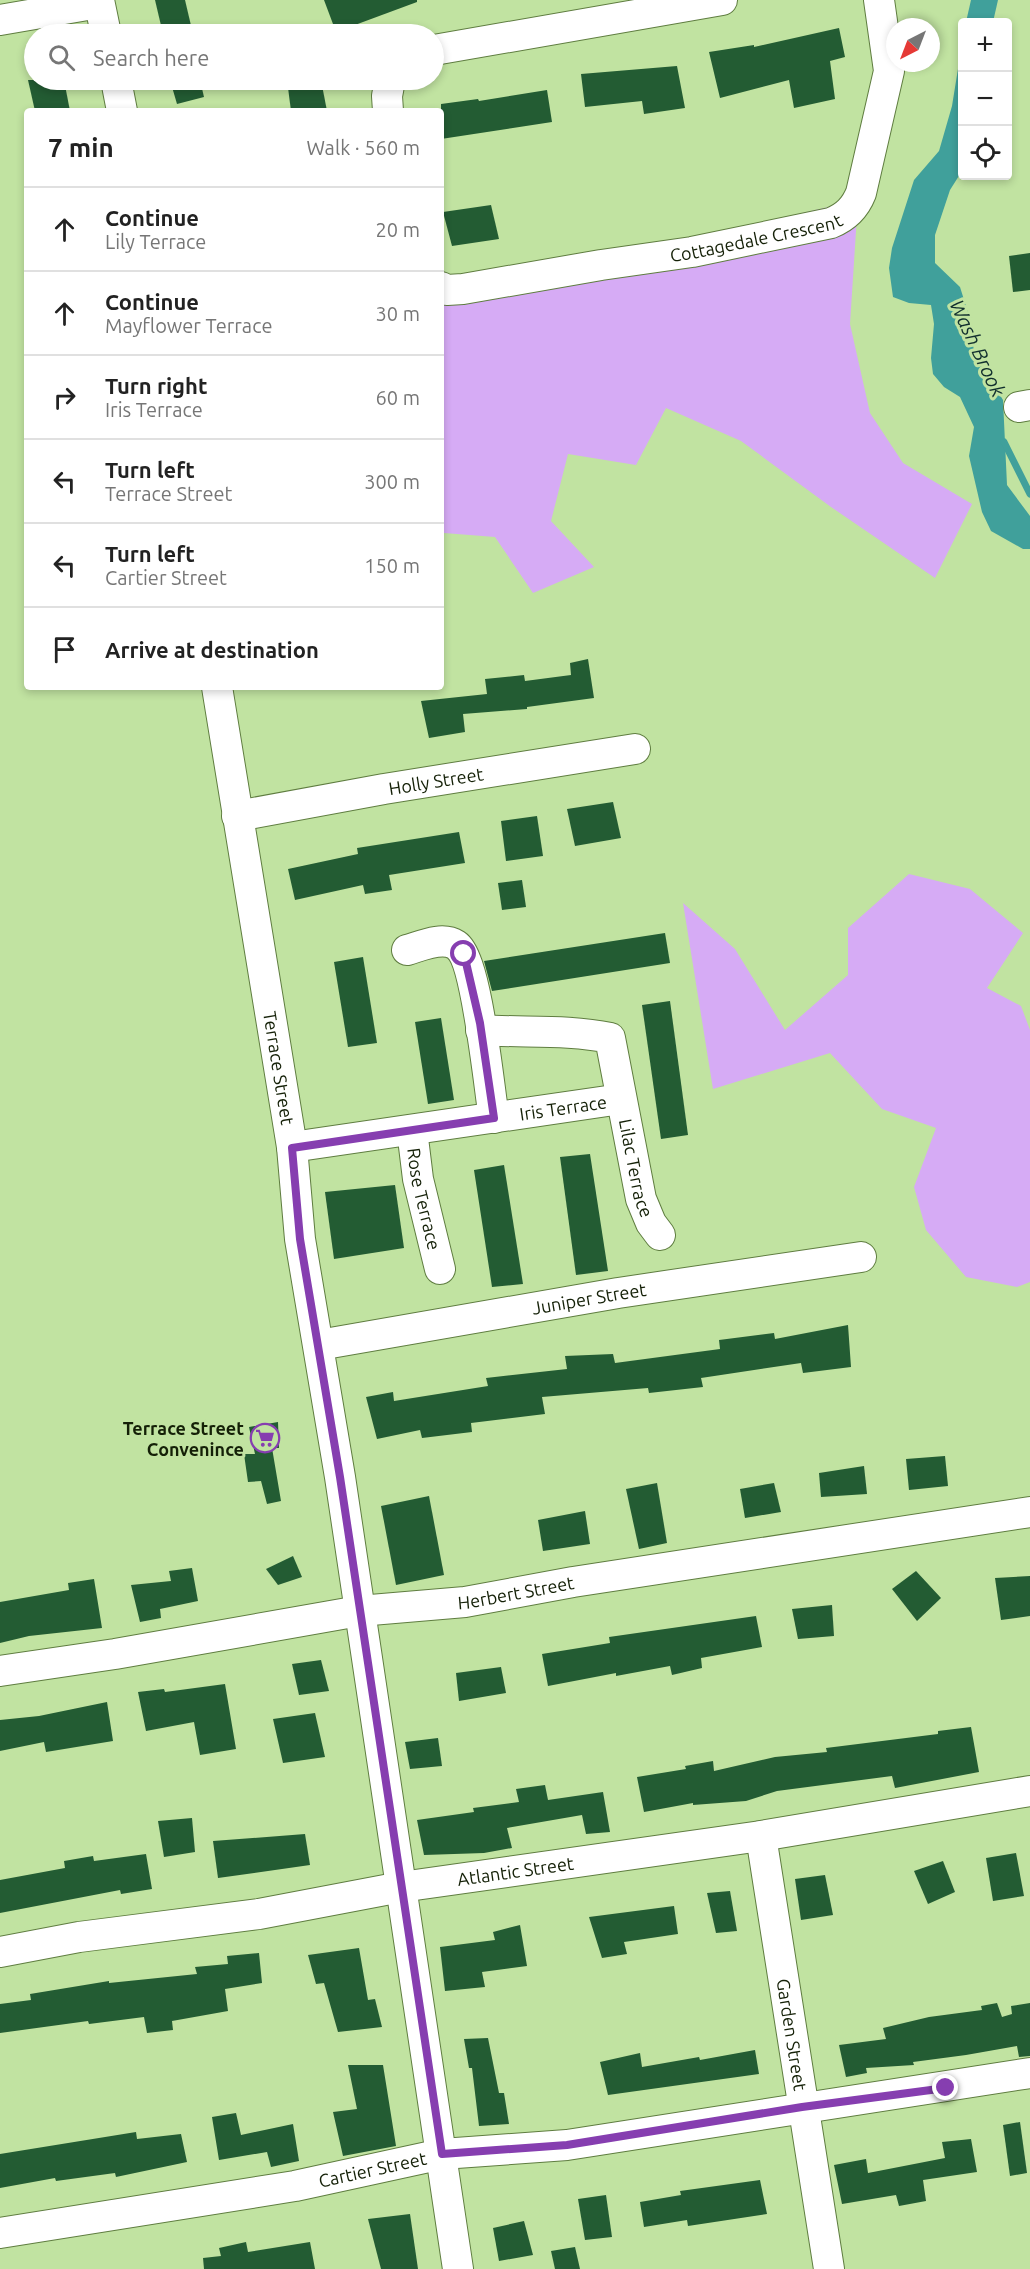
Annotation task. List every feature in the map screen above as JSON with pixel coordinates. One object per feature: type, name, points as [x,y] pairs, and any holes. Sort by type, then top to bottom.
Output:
[{"type":"street","points":[[444,48],[722,0]]},
{"type":"street","name":"Cottagedale Crescent","points":[[444,288],[463,289],[693,252],[831,223],[842,218],[852,210],[861,194],[889,71],[879,0]]},
{"type":"street","points":[[0,21],[99,1],[104,24]]},
{"type":"street","points":[[118,90],[121,108]]},
{"type":"street","points":[[388,90],[388,108]]},
{"type":"street","name":"Terrace Street","points":[[217,690],[292,1148],[300,1239],[319,1345],[360,1611],[458,2269]]},
{"type":"street","name":"Holly Street","points":[[237,816],[635,749]]},
{"type":"street","points":[[408,950],[445,941],[460,949],[467,961],[481,1030],[494,1118]]},
{"type":"street","name":"Lilac Terrace","points":[[481,1030],[595,1035],[610,1038],[641,1199],[651,1223],[660,1235]]},
{"type":"street","name":"Iris Terrace","points":[[292,1148],[621,1100]]},
{"type":"street","name":"Rose Terrace","points":[[412,1130],[417,1179],[440,1269]]},
{"type":"street","name":"Juniper Street","points":[[319,1345],[607,1295],[861,1257]]},
{"type":"street","name":"Herbert Street","points":[[0,1671],[115,1654],[360,1611],[465,1602],[573,1582],[1030,1512]]},
{"type":"street","name":"Atlantic Street","points":[[0,1952],[79,1937],[259,1914],[401,1887],[761,1836],[1030,1791]]},
{"type":"street","name":"Garden Street","points":[[761,1836],[829,2269]]},
{"type":"street","name":"Cartier Street","points":[[0,2233],[295,2186],[442,2154],[567,2145],[802,2107],[946,2088],[1030,2073]]},
{"type":"shaded area","points":[[858,200],[850,324],[870,413],[903,463],[972,504],[935,578],[831,507],[741,441],[666,408],[636,465],[568,454],[551,521],[594,567],[533,593],[495,537],[444,533],[444,292],[511,281]]},
{"type":"shaded area","points":[[909,874],[970,889],[1023,933],[987,988],[1021,1006],[1030,1030],[1030,1282],[1017,1287],[966,1277],[926,1230],[914,1187],[936,1128],[882,1109],[830,1053],[713,1089],[683,903],[735,949],[785,1030],[848,975],[848,928]]},
{"type":"water","points":[[971,0],[998,0],[994,18],[967,18]]},
{"type":"water","points":[[958,69],[958,177],[950,190],[935,235],[935,263],[960,287],[971,322],[974,353],[1003,400],[1007,485],[1030,516],[1030,549],[1023,549],[991,531],[982,512],[969,456],[974,427],[960,397],[944,387],[933,374],[931,358],[934,324],[931,305],[909,303],[893,297],[889,268],[892,248],[914,180],[939,151],[952,106]]},
{"type":"building","points":[[155,0],[185,0],[191,24],[161,24]]},
{"type":"building","points":[[324,0],[417,0],[417,2],[358,24],[333,24]]},
{"type":"building","points":[[839,28],[845,57],[830,61],[835,99],[794,108],[789,80],[720,98],[709,52],[754,45],[754,47]]},
{"type":"building","points":[[677,66],[685,108],[644,114],[642,101],[585,107],[581,74]]},
{"type":"building","points":[[30,90],[66,90],[69,108],[34,108]]},
{"type":"building","points":[[173,90],[202,90],[204,97],[177,104]]},
{"type":"building","points":[[288,90],[323,90],[326,108],[291,108]]},
{"type":"building","points":[[547,90],[552,122],[444,139],[444,108],[441,108],[441,104],[478,99],[479,101]]},
{"type":"building","points":[[491,205],[499,239],[452,246],[444,212]]},
{"type":"building","points":[[1030,253],[1030,290],[1013,292],[1009,256]]},
{"type":"building","points":[[588,659],[594,698],[527,707],[527,709],[463,714],[465,732],[429,738],[421,701],[487,694],[485,679],[524,675],[525,681],[571,675],[570,663]]},
{"type":"building","points":[[613,802],[621,838],[575,846],[567,809]]},
{"type":"building","points":[[537,816],[543,856],[506,861],[501,821]]},
{"type":"building","points":[[459,832],[465,863],[389,875],[392,890],[365,894],[363,885],[295,900],[288,869],[358,854],[357,848]]},
{"type":"building","points":[[522,880],[526,907],[502,910],[498,883]]},
{"type":"building","points":[[665,933],[670,963],[492,991],[484,961]]},
{"type":"building","points":[[363,957],[377,1043],[348,1047],[334,962]]},
{"type":"building","points":[[670,1001],[688,1135],[661,1139],[642,1005]]},
{"type":"building","points":[[441,1018],[454,1100],[428,1104],[415,1022]]},
{"type":"building","points":[[590,1154],[608,1271],[576,1275],[560,1157]]},
{"type":"building","points":[[504,1165],[523,1284],[492,1287],[474,1170]]},
{"type":"building","points":[[395,1185],[404,1248],[334,1259],[325,1192]]},
{"type":"building","points":[[848,1325],[851,1367],[803,1373],[801,1363],[701,1378],[703,1387],[649,1393],[648,1388],[542,1397],[545,1414],[471,1423],[472,1432],[422,1438],[420,1430],[377,1439],[366,1397],[393,1392],[394,1401],[488,1386],[486,1378],[567,1369],[565,1356],[613,1354],[615,1363],[720,1349],[719,1340],[774,1333],[775,1339]]},
{"type":"building","points":[[278,1422],[279,1448],[272,1448],[281,1501],[267,1504],[261,1481],[248,1482],[244,1454],[255,1454],[249,1427]]},
{"type":"building","points":[[945,1456],[948,1486],[909,1490],[906,1459]]},
{"type":"building","points":[[864,1466],[867,1494],[821,1497],[819,1473]]},
{"type":"building","points":[[657,1483],[667,1543],[639,1549],[626,1489]]},
{"type":"building","points":[[774,1483],[781,1512],[745,1518],[740,1489]]},
{"type":"building","points":[[429,1496],[444,1575],[396,1585],[381,1506]]},
{"type":"building","points":[[585,1511],[590,1544],[543,1551],[538,1520]]},
{"type":"building","points":[[293,1556],[302,1577],[278,1585],[266,1569]]},
{"type":"building","points":[[192,1568],[198,1601],[160,1609],[161,1618],[140,1622],[131,1585],[171,1581],[169,1571]]},
{"type":"building","points":[[916,1571],[941,1598],[917,1621],[892,1589]]},
{"type":"building","points":[[1030,1576],[1030,1616],[1001,1620],[995,1578]]},
{"type":"building","points":[[94,1579],[102,1628],[29,1636],[0,1643],[0,1602],[69,1590],[68,1583]]},
{"type":"building","points":[[832,1605],[834,1636],[798,1639],[792,1609]]},
{"type":"building","points":[[756,1616],[762,1647],[701,1658],[702,1668],[672,1675],[670,1666],[616,1676],[616,1673],[548,1686],[542,1654],[610,1643],[609,1637]]},
{"type":"building","points":[[321,1660],[329,1691],[299,1695],[292,1664]]},
{"type":"building","points":[[501,1667],[506,1693],[459,1701],[456,1673]]},
{"type":"building","points":[[225,1684],[236,1749],[200,1755],[194,1722],[146,1731],[138,1692],[164,1689],[165,1692]]},
{"type":"building","points":[[107,1702],[113,1741],[46,1752],[44,1742],[0,1751],[0,1720],[39,1716]]},
{"type":"building","points":[[315,1713],[325,1757],[283,1763],[273,1719]]},
{"type":"building","points":[[971,1727],[979,1772],[895,1788],[892,1776],[777,1791],[746,1801],[693,1805],[693,1803],[644,1812],[637,1777],[686,1769],[685,1766],[713,1761],[714,1771],[775,1757],[827,1752],[826,1748],[938,1734],[938,1731]]},
{"type":"building","points":[[438,1738],[442,1766],[410,1769],[405,1742]]},
{"type":"building","points":[[545,1785],[548,1800],[603,1792],[610,1832],[586,1834],[582,1815],[507,1828],[512,1848],[484,1853],[424,1855],[417,1820],[474,1812],[473,1808],[519,1802],[516,1789]]},
{"type":"building","points":[[192,1818],[195,1852],[164,1857],[158,1821]]},
{"type":"building","points":[[305,1834],[310,1865],[218,1878],[213,1841]]},
{"type":"building","points":[[1016,1853],[1024,1896],[993,1901],[986,1858]]},
{"type":"building","points":[[146,1854],[152,1889],[121,1894],[120,1890],[0,1913],[0,1880],[65,1868],[64,1861],[93,1856],[94,1861]]},
{"type":"building","points":[[943,1861],[955,1892],[928,1904],[914,1871]]},
{"type":"building","points":[[825,1875],[833,1915],[801,1920],[795,1879]]},
{"type":"building","points":[[730,1891],[737,1931],[716,1933],[707,1893]]},
{"type":"building","points":[[674,1906],[678,1934],[624,1942],[627,1954],[602,1958],[589,1917]]},
{"type":"building","points":[[520,1925],[527,1966],[482,1972],[485,1987],[445,1991],[440,1947],[495,1940],[493,1932]]},
{"type":"building","points":[[359,1948],[368,2000],[375,1999],[382,2027],[338,2032],[324,1983],[316,1984],[308,1955]]},
{"type":"building","points":[[259,1953],[262,1983],[225,1989],[228,2011],[172,2021],[173,2030],[147,2033],[144,2017],[89,2024],[88,2021],[0,2033],[0,2004],[31,2000],[30,1994],[109,1981],[109,1983],[197,1974],[195,1967],[228,1964],[227,1956]]},
{"type":"building","points":[[997,2003],[1002,2017],[1012,2014],[1011,2006],[1030,2003],[1030,2056],[1019,2057],[1017,2046],[913,2062],[914,2065],[866,2068],[867,2073],[846,2077],[839,2045],[886,2039],[883,2028],[929,2017],[982,2010],[981,2006]]},
{"type":"building","points":[[488,2038],[499,2093],[504,2093],[509,2124],[479,2126],[472,2068],[469,2068],[464,2039]]},
{"type":"building","points":[[755,2050],[759,2074],[608,2095],[600,2062],[640,2053],[642,2067]]},
{"type":"building","points":[[348,2065],[383,2065],[396,2146],[343,2156],[333,2112],[357,2109]]},
{"type":"building","points":[[236,2113],[241,2135],[293,2124],[299,2161],[271,2167],[267,2152],[219,2160],[212,2117]]},
{"type":"building","points":[[1020,2122],[1027,2173],[1010,2176],[1003,2125]]},
{"type":"building","points":[[136,2132],[137,2139],[181,2134],[187,2162],[116,2177],[115,2173],[56,2181],[55,2178],[0,2188],[0,2154]]},
{"type":"building","points":[[971,2139],[977,2172],[923,2180],[926,2201],[899,2206],[896,2195],[842,2204],[834,2165],[866,2159],[868,2173],[945,2158],[942,2142]]},
{"type":"building","points":[[760,2180],[767,2214],[688,2226],[687,2220],[644,2227],[640,2202],[681,2195],[680,2191]]},
{"type":"building","points":[[606,2195],[612,2237],[585,2240],[578,2199]]},
{"type":"building","points":[[410,2214],[418,2269],[381,2269],[368,2219]]},
{"type":"building","points":[[524,2221],[533,2255],[499,2261],[493,2228]]},
{"type":"building","points":[[246,2242],[248,2252],[310,2242],[315,2269],[204,2269],[203,2258],[221,2256],[219,2248]]},
{"type":"building","points":[[575,2247],[580,2269],[555,2269],[551,2251]]},
{"type":"waterway","name":"Wash Brook","points":[[1004,442],[1030,494]]},
{"type":"place","name":"Terrace Street Convenince","points":[[265,1438]]},
{"type":"route","points":[[464,954],[480,1023],[494,1118],[292,1148],[300,1239],[340,1477],[442,2154],[567,2145],[802,2107],[946,2088]]}]
